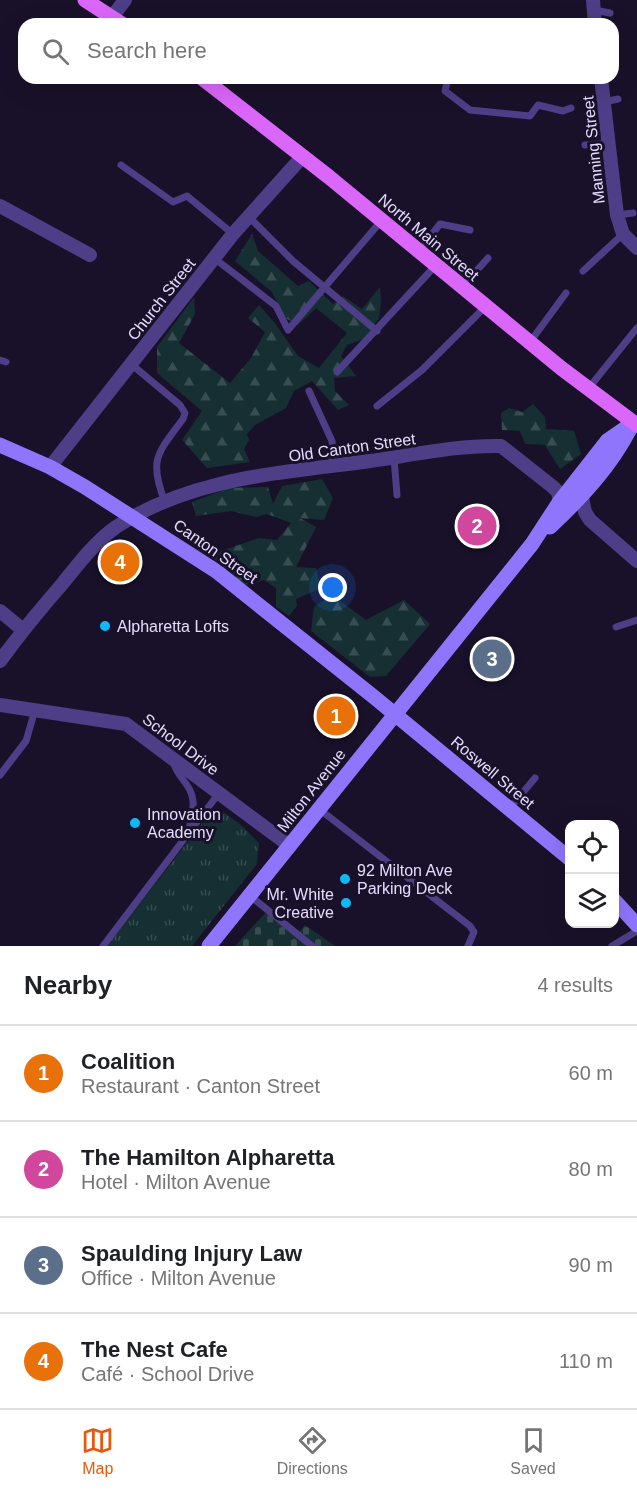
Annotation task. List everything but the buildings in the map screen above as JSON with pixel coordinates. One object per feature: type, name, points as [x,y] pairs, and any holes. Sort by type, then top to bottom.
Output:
[{"type":"main road","points":[[86,0],[113,18]]},
{"type":"main road","name":"North Main Street","points":[[210,84],[382,220],[529,343],[636,424]]},
{"type":"street","points":[[118,18],[125,0]]},
{"type":"street","name":"Manning Street","points":[[604,84],[611,101],[609,144],[617,215],[623,234],[637,248]]},
{"type":"street","name":"Church Street","points":[[50,467],[233,234],[303,156]]},
{"type":"street","points":[[0,206],[90,255]]},
{"type":"street","name":"Milton Avenue","points":[[532,544],[582,497],[619,451],[636,424]]},
{"type":"street","name":"Milton Avenue","points":[[209,946],[532,544],[560,501],[607,441],[636,424]]},
{"type":"street","name":"Canton Street","points":[[0,445],[50,467],[134,518],[216,572],[251,597],[394,714]]},
{"type":"street","name":"Old Canton Street","points":[[134,518],[202,487],[333,466],[459,449],[501,446],[553,487],[558,492],[560,501]]},
{"type":"street","points":[[582,497],[585,512],[590,520],[637,561]]},
{"type":"street","points":[[0,661],[93,547],[118,526],[134,518]]},
{"type":"street","points":[[0,611],[23,630]]},
{"type":"street","name":"School Drive","points":[[0,705],[126,724],[290,846]]},
{"type":"street","name":"Roswell Street","points":[[394,714],[565,855]]},
{"type":"street","points":[[619,905],[637,925]]},
{"type":"lane","points":[[594,11],[610,14]]},
{"type":"lane","points":[[447,84],[445,91],[470,110],[530,116],[538,105],[563,111],[571,108]]},
{"type":"lane","points":[[585,145],[609,144]]},
{"type":"lane","points":[[121,165],[173,202],[187,196],[233,234]]},
{"type":"lane","points":[[617,215],[633,213]]},
{"type":"lane","points":[[248,216],[293,261],[377,331]]},
{"type":"lane","points":[[214,258],[276,306],[288,330],[382,220]]},
{"type":"lane","points":[[419,251],[440,224],[470,230]]},
{"type":"lane","points":[[583,271],[623,234]]},
{"type":"lane","points":[[462,287],[488,258]]},
{"type":"lane","points":[[337,372],[436,265]]},
{"type":"lane","points":[[529,343],[566,293]]},
{"type":"lane","points":[[377,406],[422,370],[485,307]]},
{"type":"lane","points":[[588,389],[637,328]]},
{"type":"lane","points":[[130,364],[180,405],[185,413],[156,457],[155,472],[165,502]]},
{"type":"lane","points":[[309,391],[332,441],[333,466]]},
{"type":"lane","points":[[394,458],[397,495]]},
{"type":"lane","points":[[616,627],[637,621]]},
{"type":"lane","points":[[0,775],[26,741],[35,710]]},
{"type":"lane","points":[[173,759],[175,770],[189,788],[194,800],[189,833]]},
{"type":"lane","points":[[509,809],[535,778]]},
{"type":"lane","points":[[103,946],[219,794]]},
{"type":"lane","points":[[319,809],[470,926],[474,932],[468,946]]},
{"type":"lane","points":[[249,896],[312,946]]},
{"type":"lane","points":[[612,946],[637,931]]},
{"type":"green space","points":[[252,234],[258,251],[298,286],[309,281],[333,304],[343,296],[362,309],[380,287],[379,318],[364,339],[347,345],[341,356],[356,376],[334,378],[335,391],[349,405],[338,410],[312,381],[294,391],[286,408],[255,425],[247,434],[249,440],[244,449],[250,462],[207,468],[182,440],[202,411],[157,373],[157,347],[194,297],[195,314],[179,343],[230,383],[251,358],[265,332],[248,318],[259,305],[298,356],[319,368],[347,333],[316,308],[298,325],[285,318],[272,292],[235,261]]},
{"type":"green space","points":[[533,404],[545,417],[546,429],[574,431],[581,454],[560,469],[545,445],[525,444],[520,431],[502,430],[501,413],[509,408],[522,412]]},
{"type":"green space","points":[[322,479],[333,498],[324,520],[300,518],[316,527],[296,567],[316,568],[321,588],[296,599],[297,606],[289,616],[276,607],[276,588],[264,580],[243,586],[222,570],[221,563],[198,550],[194,536],[207,538],[218,552],[259,538],[277,540],[291,523],[267,514],[256,517],[231,511],[196,516],[192,502],[229,488],[268,487],[273,504],[282,486]]},
{"type":"green space","points":[[332,595],[366,620],[404,600],[430,624],[386,676],[370,677],[311,631],[314,607]]},
{"type":"green space","points":[[223,812],[240,824],[259,843],[257,864],[192,946],[107,946],[209,814]]},
{"type":"green space","points":[[267,911],[297,934],[305,925],[335,946],[235,946]]},
{"type":"place","name":"The Hamilton Alpharetta","points":[[477,526]]},
{"type":"place","name":"The Nest Cafe","points":[[120,562]]},
{"type":"place","name":"Alpharetta Lofts","points":[[105,626]]},
{"type":"place","name":"Spaulding Injury Law","points":[[492,659]]},
{"type":"place","name":"Coalition","points":[[336,716]]},
{"type":"place","name":"Innovation Academy","points":[[135,823]]},
{"type":"place","name":"92 Milton Ave Parking Deck","points":[[345,879]]},
{"type":"place","name":"Mr. White Creative","points":[[346,903]]}]
